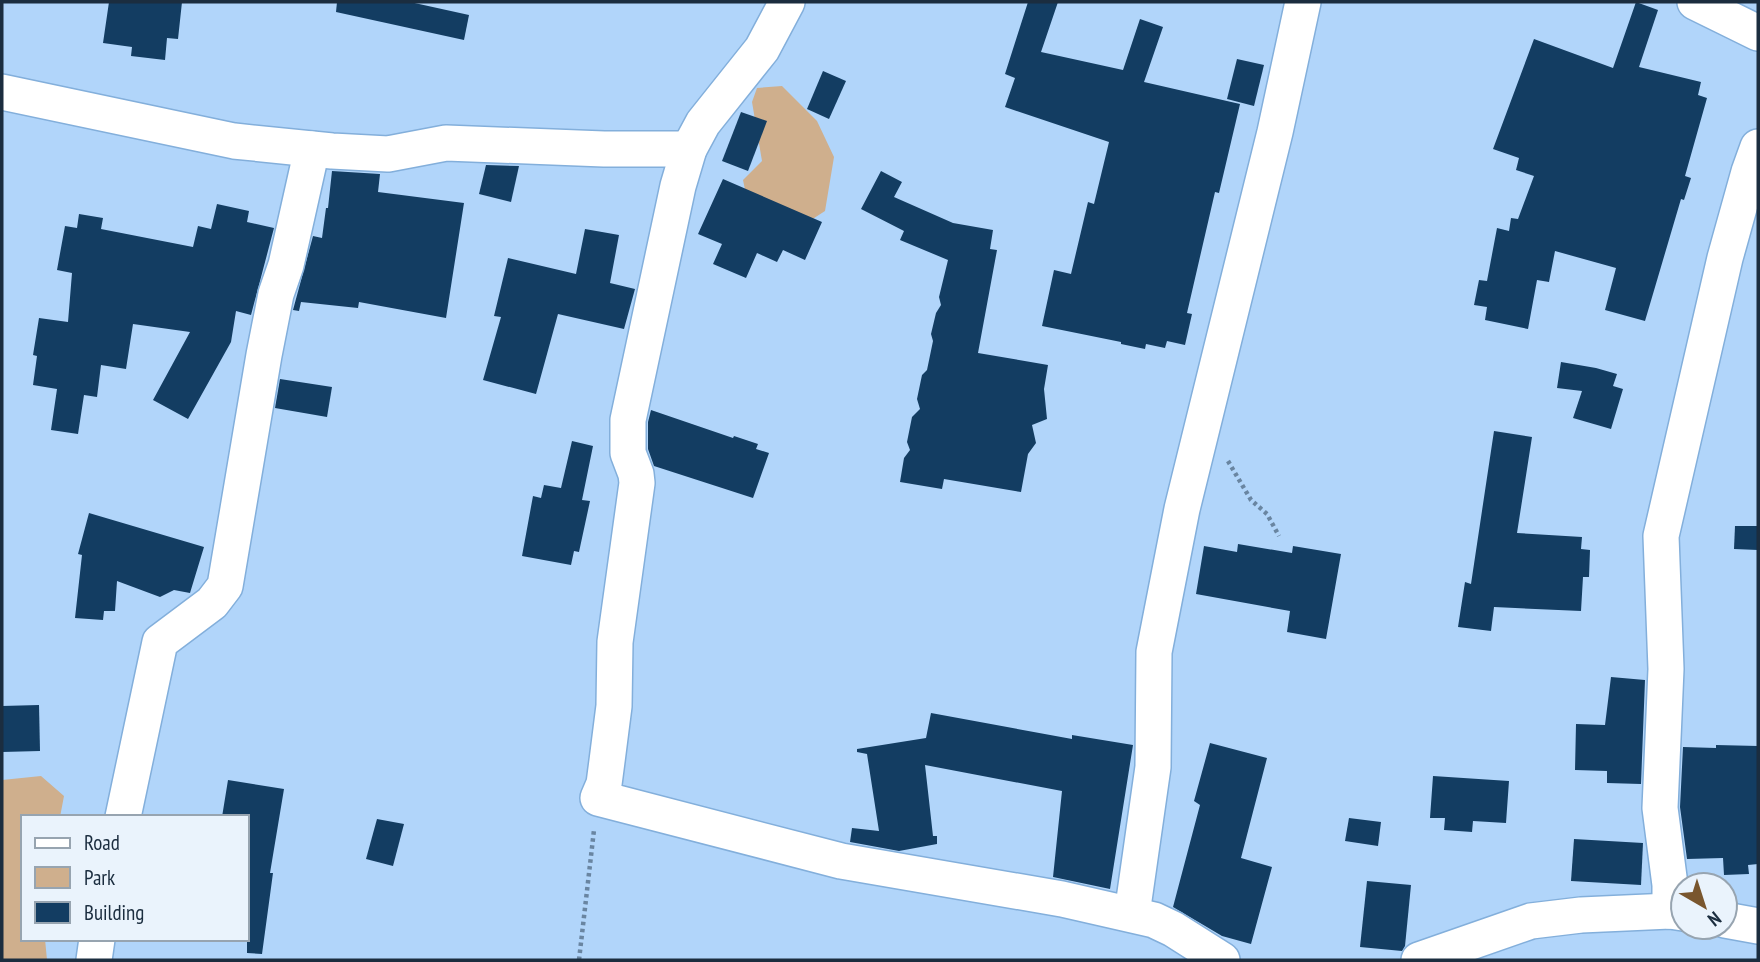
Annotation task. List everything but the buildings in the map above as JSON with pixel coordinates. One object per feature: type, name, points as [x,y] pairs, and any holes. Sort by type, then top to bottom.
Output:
[{"type":"street","points":[[786,2],[762,49],[703,122],[689,149],[678,186],[628,420],[628,453],[637,483],[615,642],[614,706],[604,784],[598,798],[841,861],[1062,899],[1154,919],[1222,960]]},
{"type":"street","points":[[1132,914],[1153,767],[1154,652],[1182,509],[1275,132],[1303,2]]},
{"type":"street","points":[[1695,2],[1758,33]]},
{"type":"street","points":[[2,92],[234,141],[312,149],[388,154],[446,143],[689,149]]},
{"type":"street","points":[[1669,877],[1660,808],[1666,669],[1661,536],[1725,258],[1758,147]]},
{"type":"street","points":[[123,815],[160,642],[221,596],[225,586],[276,294],[286,265],[312,149]]},
{"type":"street","points":[[1419,960],[1531,921],[1581,915],[1669,912]]},
{"type":"street","points":[[1739,923],[1758,926]]},
{"type":"street","points":[[94,960],[97,941]]},
{"type":"path","points":[[1202,427],[1218,444],[1251,500],[1267,514],[1279,536]]},
{"type":"path","points":[[579,960],[598,798]]},
{"type":"green space","points":[[782,86],[817,121],[834,157],[825,211],[808,222],[748,204],[743,180],[762,161],[752,102],[757,88]]},
{"type":"green space","points":[[41,776],[64,796],[60,815],[21,815],[21,941],[45,941],[47,960],[2,960],[2,780]]}]
